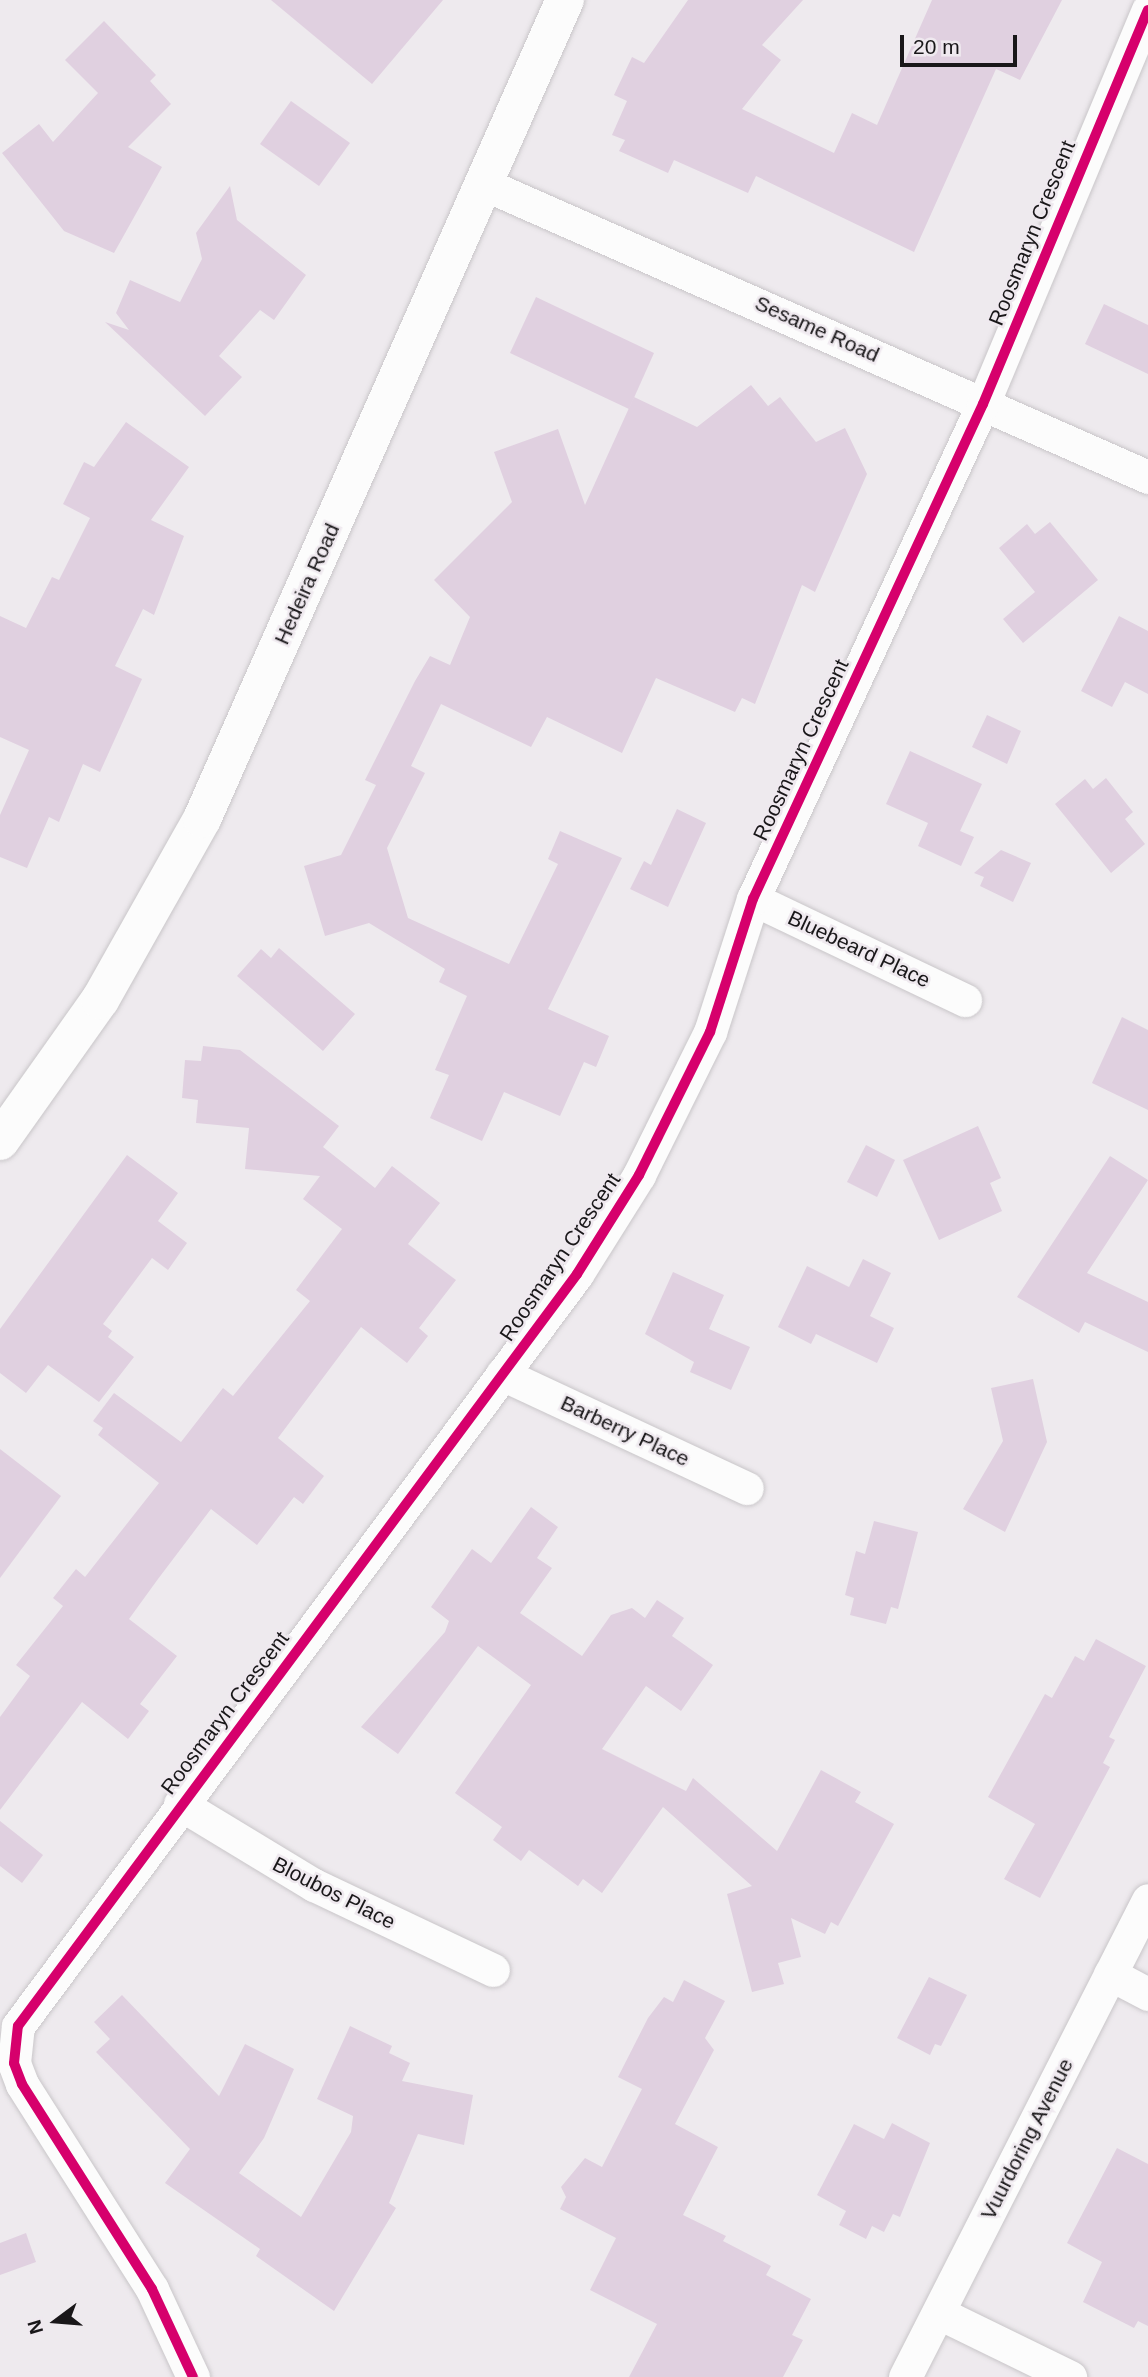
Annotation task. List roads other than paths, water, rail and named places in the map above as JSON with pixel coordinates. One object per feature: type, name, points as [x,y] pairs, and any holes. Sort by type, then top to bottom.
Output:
[{"type":"street","name":"Hedeira Road","points":[[0,1141],[100,1000],[202,819],[565,0]]},
{"type":"street","name":"Roosmaryn Crescent","points":[[193,2377],[152,2289],[33,2104],[13,2046],[31,2003],[578,1274],[639,1175],[710,1032],[752,899],[983,404],[1148,10]]},
{"type":"street","name":"Sesame Road","points":[[484,184],[1148,477]]},
{"type":"street","name":"Bluebeard Place","points":[[752,899],[965,1000]]},
{"type":"street","name":"Barberry Place","points":[[502,1374],[747,1488]]},
{"type":"street","name":"Bloubos Place","points":[[180,1804],[314,1885],[493,1970]]},
{"type":"street","name":"Vuurdoring Avenue","points":[[905,2377],[1148,1900]]},
{"type":"street","points":[[1110,1974],[1148,1994]]},
{"type":"street","points":[[939,2313],[1070,2377]]}]
